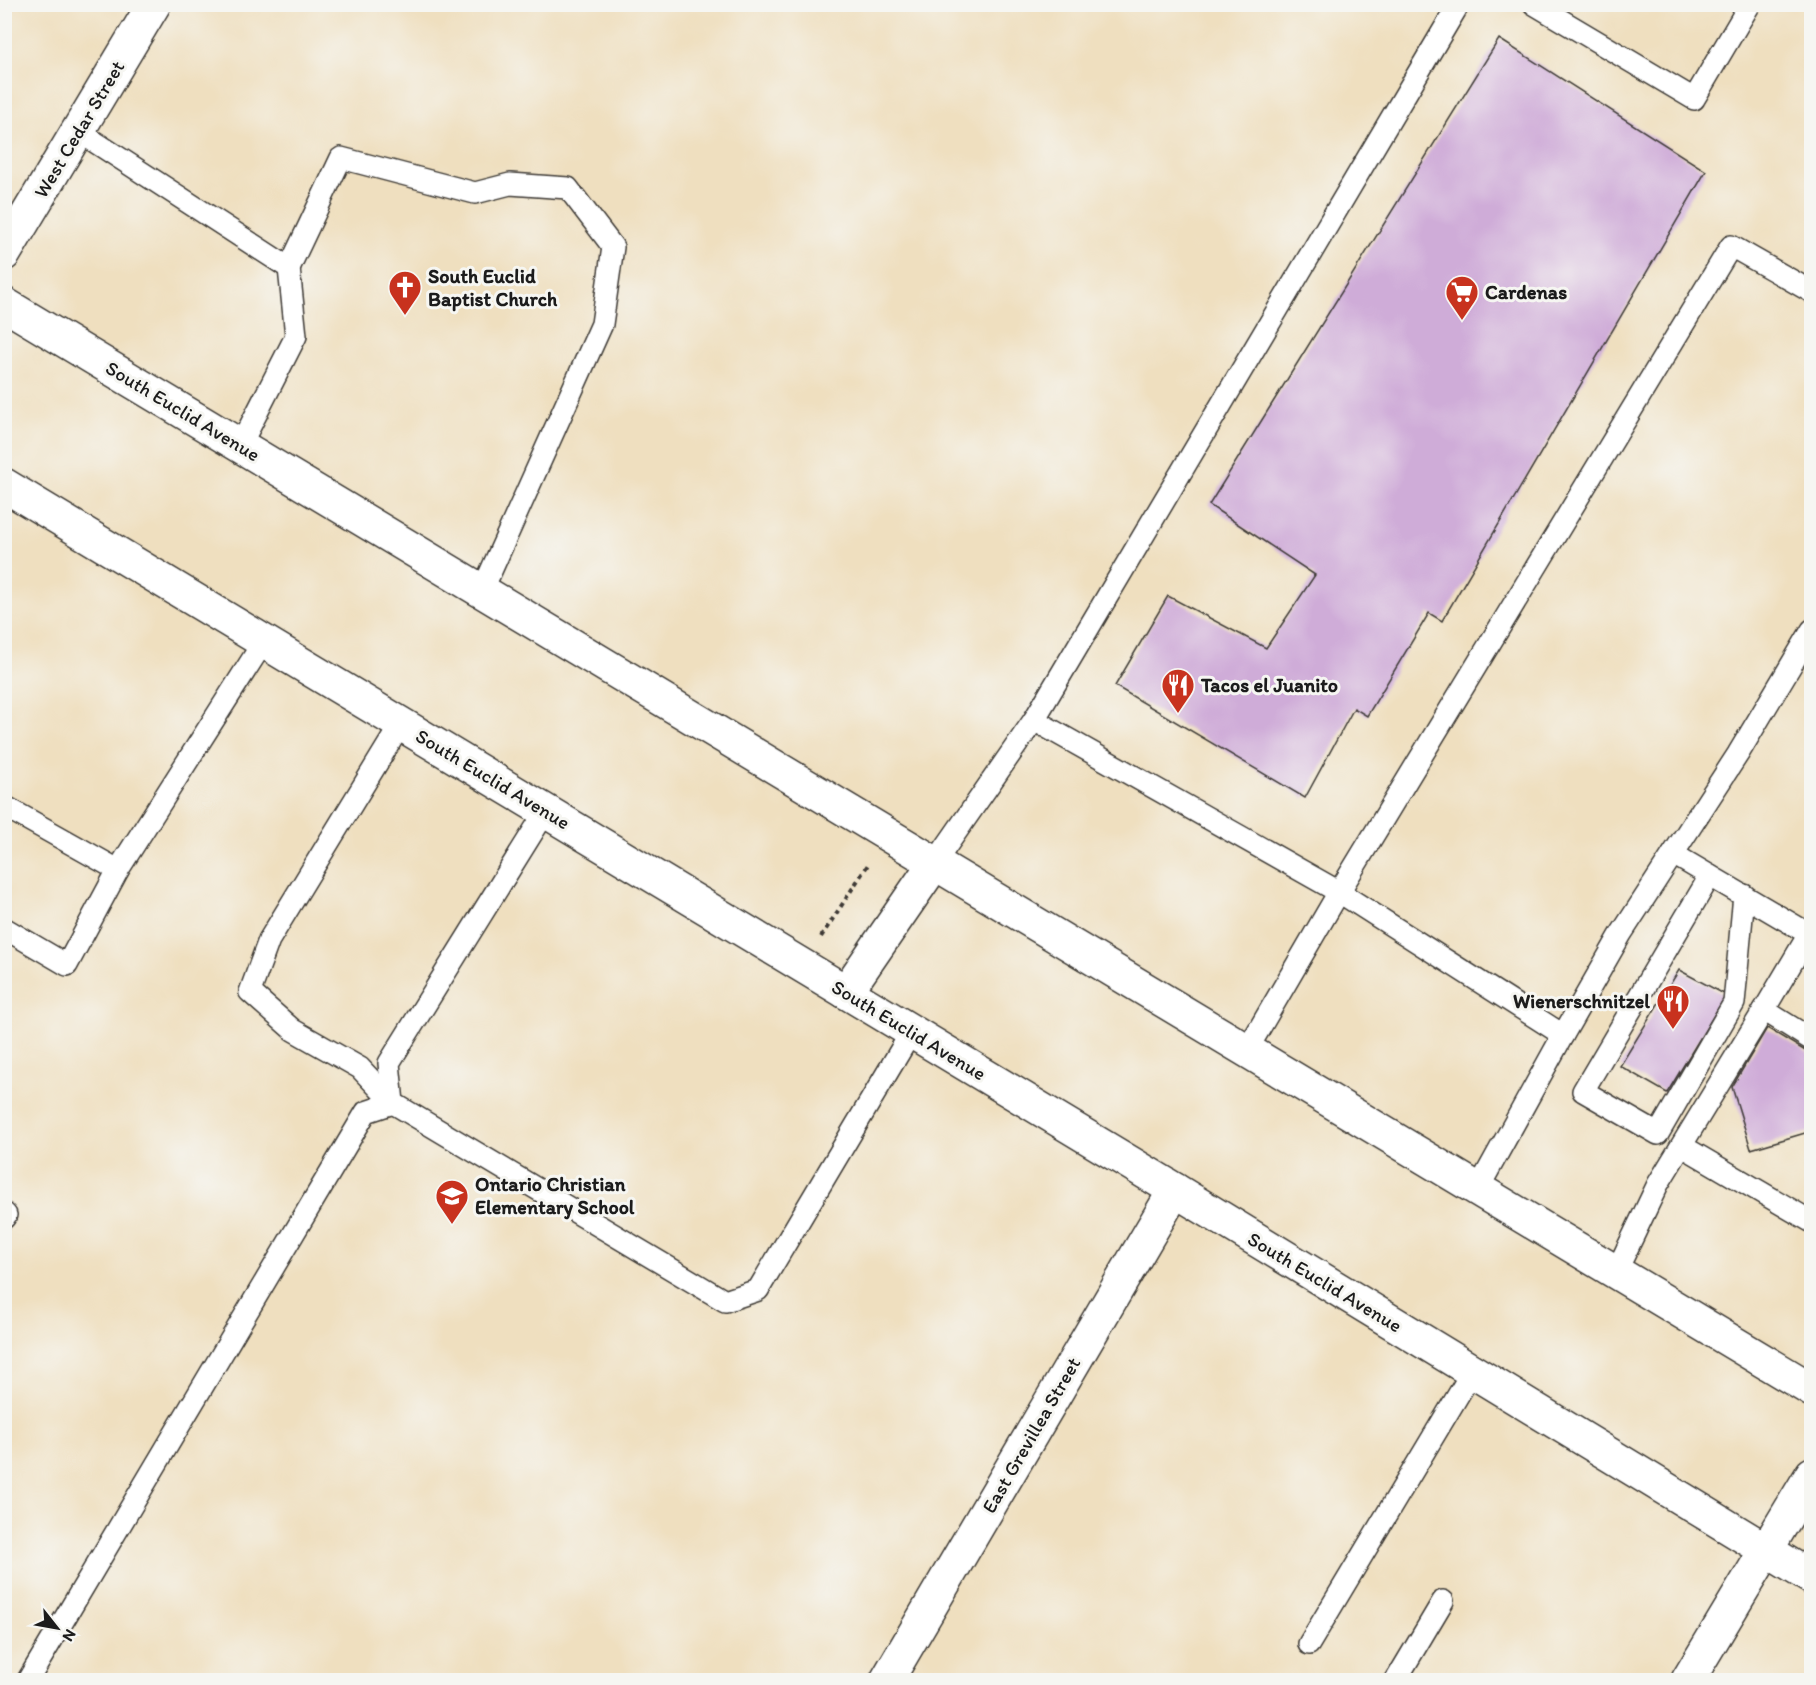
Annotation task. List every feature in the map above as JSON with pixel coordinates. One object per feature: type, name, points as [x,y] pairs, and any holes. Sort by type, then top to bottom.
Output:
[{"type":"main road","name":"West Cedar Street","points":[[4,254],[154,4]]},
{"type":"main road","name":"South Euclid Avenue","points":[[4,304],[1812,1390]]},
{"type":"main road","name":"South Euclid Avenue","points":[[4,485],[912,1031],[1764,1551],[1812,1578]]},
{"type":"main road","points":[[846,992],[934,864]]},
{"type":"main road","name":"East Grevillea Street","points":[[887,1680],[1175,1190]]},
{"type":"main road","points":[[1688,1680],[1812,1474]]},
{"type":"lane","points":[[934,864],[1034,720],[1459,4]]},
{"type":"lane","points":[[1534,4],[1694,99],[1750,4]]},
{"type":"lane","points":[[78,131],[289,268]]},
{"type":"lane","points":[[240,446],[296,336],[289,268],[341,159],[475,193],[510,184],[568,188],[613,247],[602,324],[482,591]]},
{"type":"lane","points":[[1247,1050],[1339,892],[1731,246],[1812,292]]},
{"type":"lane","points":[[1478,1189],[1621,934],[1738,754],[1812,630]]},
{"type":"lane","points":[[4,928],[67,965],[118,870],[264,641]]},
{"type":"lane","points":[[1034,720],[1339,892],[1563,1035]]},
{"type":"lane","points":[[401,724],[269,940],[250,992],[293,1030],[360,1068],[393,1103],[725,1301],[758,1290],[912,1031]]},
{"type":"lane","points":[[4,806],[118,870]]},
{"type":"lane","points":[[393,1103],[389,1063],[546,811]]},
{"type":"lane","points":[[1616,1272],[1658,1184],[1810,935],[1673,854]]},
{"type":"lane","points":[[1710,876],[1583,1090],[1658,1134],[1734,1003],[1744,895]]},
{"type":"lane","points":[[1764,1011],[1812,1040]]},
{"type":"lane","points":[[28,1680],[366,1112],[393,1103]]},
{"type":"lane","points":[[1682,1146],[1812,1222]]},
{"type":"lane","points":[[1309,1644],[1472,1372]]},
{"type":"lane","points":[[1396,1680],[1443,1601]]},
{"type":"path","points":[[818,942],[869,862]]},
{"type":"building","points":[[1499,39],[1706,171],[1442,621],[1429,613],[1367,716],[1354,708],[1305,798],[1115,686],[1168,596],[1266,648],[1315,575],[1209,505]]},
{"type":"building","name":"Wienerschnitzel","points":[[1679,970],[1726,995],[1667,1093],[1620,1066]]},
{"type":"building","points":[[1767,1028],[1812,1055],[1812,1131],[1751,1149],[1732,1087]]},
{"type":"place","name":"South Euclid Baptist Church","points":[[405,316]]},
{"type":"place","name":"Cardenas","points":[[1462,321]]},
{"type":"place","name":"Tacos el Juanito","points":[[1178,714]]},
{"type":"place","name":"Wienerschnitzel","points":[[1673,1030]]},
{"type":"place","name":"Ontario Christian Elementary School","points":[[452,1225]]}]
